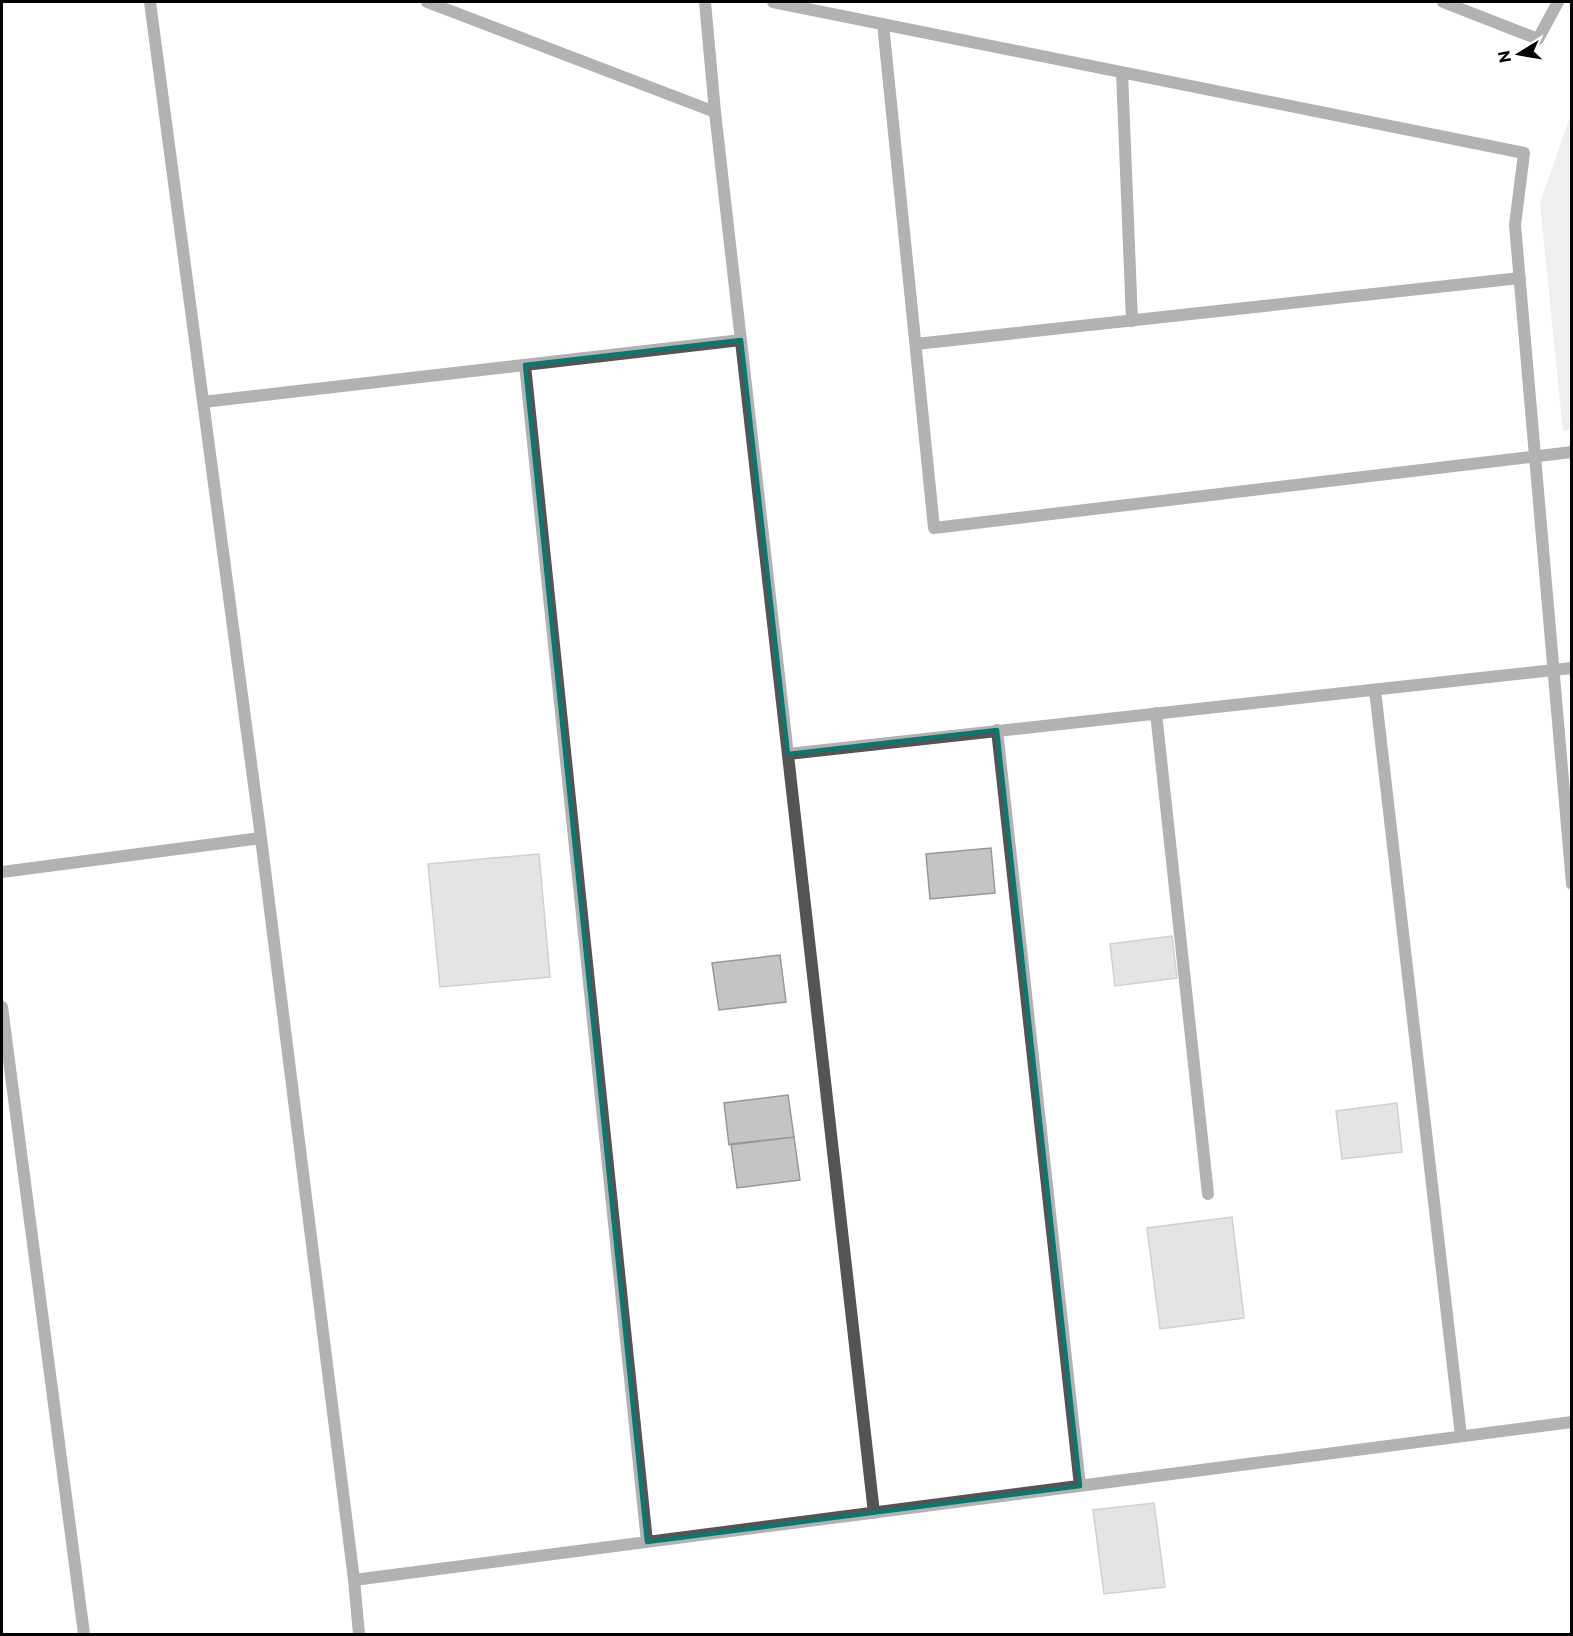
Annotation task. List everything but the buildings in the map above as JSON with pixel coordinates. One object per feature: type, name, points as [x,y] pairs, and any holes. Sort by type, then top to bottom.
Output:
[{"type":"street","points":[[150,2],[261,838],[359,1635]]},
{"type":"street","points":[[427,2],[715,112]]},
{"type":"street","points":[[705,2],[715,112],[874,1513]]},
{"type":"street","points":[[773,2],[1524,153],[1515,225],[1572,884]]},
{"type":"street","points":[[1443,2],[1538,39],[1558,2]]},
{"type":"street","points":[[883,24],[934,528],[1572,452]]},
{"type":"street","points":[[1122,72],[1132,321]]},
{"type":"street","points":[[916,344],[1520,278]]},
{"type":"street","points":[[203,402],[741,340]]},
{"type":"street","points":[[525,365],[647,1542]]},
{"type":"street","points":[[788,754],[1572,668]]},
{"type":"street","points":[[1375,690],[1461,1437]]},
{"type":"street","points":[[1156,714],[1208,1194]]},
{"type":"street","points":[[997,730],[1080,1486]]},
{"type":"street","points":[[2,872],[261,838]]},
{"type":"street","points":[[2,1007],[84,1635]]},
{"type":"street","points":[[354,1580],[1572,1422]]},
{"type":"highlighted area","points":[[741,340],[788,754],[997,730],[1080,1486],[647,1542],[525,365]]},
{"type":"shaded area","points":[[1571,114],[1572,430],[1563,431],[1540,203]]}]
